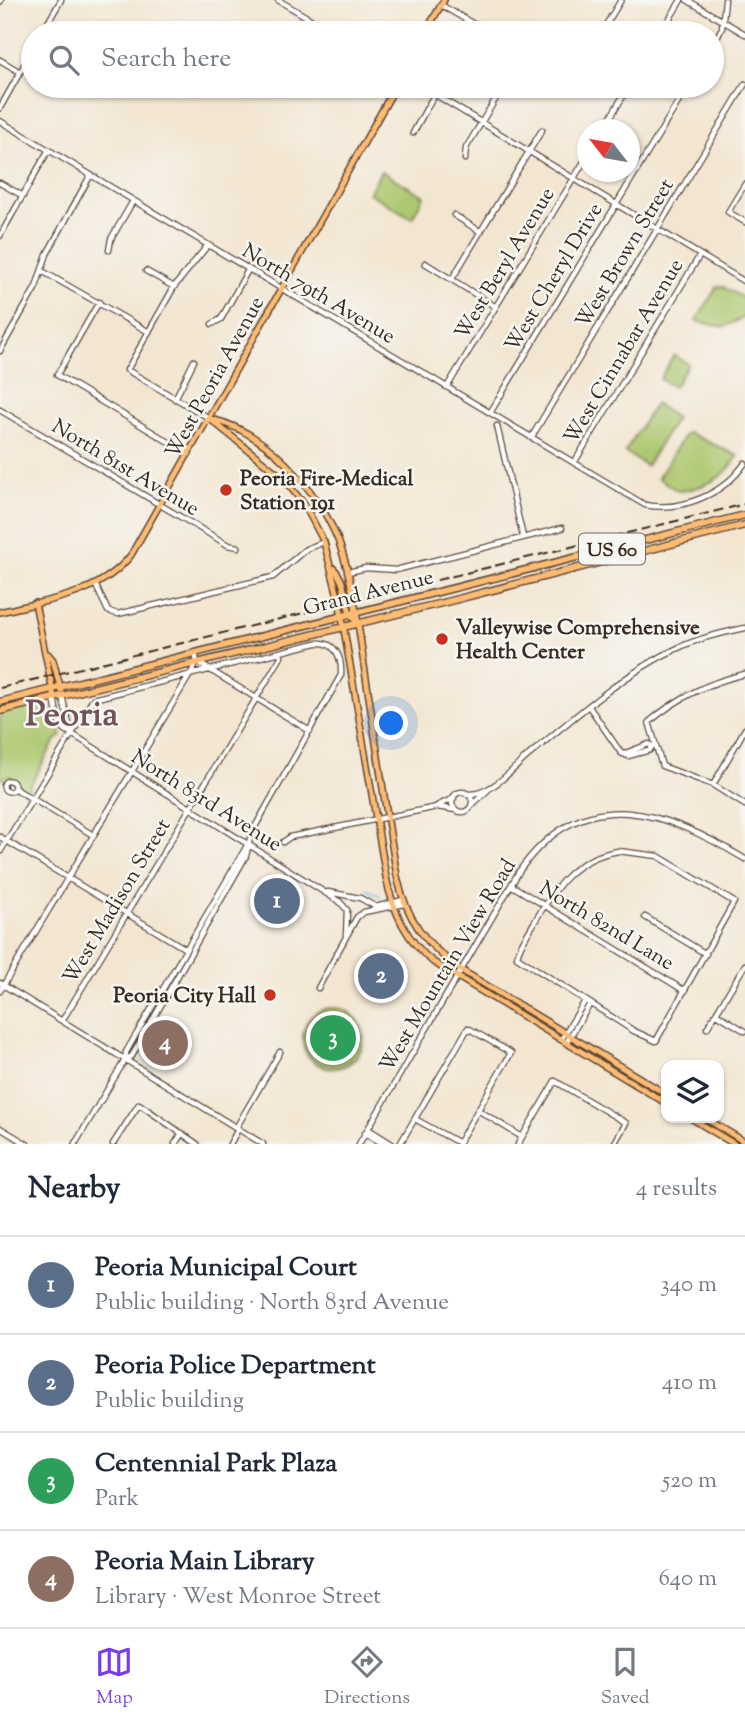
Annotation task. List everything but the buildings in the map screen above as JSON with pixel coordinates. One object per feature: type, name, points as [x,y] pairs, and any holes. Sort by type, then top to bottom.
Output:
[{"type":"highway","name":"Grand Avenue","points":[[0,702],[745,515]]},
{"type":"highway","name":"Grand Avenue","points":[[0,711],[358,624],[745,524]]},
{"type":"main road","points":[[432,21],[443,2]]},
{"type":"main road","name":"West Peoria Avenue","points":[[0,612],[96,586],[131,555],[389,98]]},
{"type":"main road","points":[[210,419],[224,422],[271,452],[314,498],[334,531],[348,572],[349,614],[344,627],[377,818],[393,905],[405,932],[420,950],[457,977],[661,1100]]},
{"type":"main road","points":[[210,419],[276,471],[303,504],[324,542],[349,614],[358,624],[404,902],[423,938],[461,970],[661,1091]]},
{"type":"main road","points":[[303,504],[314,498]]},
{"type":"main road","name":"North 83rd Avenue","points":[[35,603],[48,654],[53,660],[58,696]]},
{"type":"main road","points":[[420,950],[423,938]]},
{"type":"main road","points":[[699,1123],[734,1144]]},
{"type":"main road","points":[[713,1123],[745,1142]]},
{"type":"street","points":[[49,21],[61,0]]},
{"type":"street","points":[[278,0],[314,21]]},
{"type":"street","points":[[608,21],[621,0]]},
{"type":"street","points":[[668,21],[681,0]]},
{"type":"street","points":[[687,0],[723,21],[725,0]]},
{"type":"street","points":[[443,2],[471,21]]},
{"type":"street","points":[[724,22],[745,34]]},
{"type":"street","points":[[0,60],[20,72],[0,108]]},
{"type":"street","name":"West Brown Street","points":[[531,438],[745,84]]},
{"type":"street","points":[[413,133],[433,98]]},
{"type":"street","points":[[442,98],[745,281]]},
{"type":"street","points":[[610,119],[622,98]]},
{"type":"street","name":"West Cheryl Drive","points":[[489,413],[681,98]]},
{"type":"street","points":[[465,159],[466,148],[495,100]]},
{"type":"street","name":"North 79th Avenue","points":[[0,121],[622,493],[652,506],[691,501],[716,491],[745,463]]},
{"type":"street","points":[[452,279],[542,130]]},
{"type":"street","points":[[0,236],[48,150]]},
{"type":"street","name":"West Beryl Avenue","points":[[447,387],[577,171]]},
{"type":"street","points":[[0,351],[42,271],[47,254],[90,176]]},
{"type":"street","points":[[0,183],[23,195]]},
{"type":"street","points":[[745,184],[728,212],[745,222]]},
{"type":"street","points":[[109,250],[111,239],[133,201]]},
{"type":"street","points":[[454,215],[481,232]]},
{"type":"street","points":[[208,246],[174,287],[127,370],[210,419]]},
{"type":"street","name":"West Cinnabar Avenue","points":[[573,464],[700,255]]},
{"type":"street","points":[[425,263],[496,307]]},
{"type":"street","points":[[212,324],[221,319],[248,270]]},
{"type":"street","points":[[42,271],[149,332]]},
{"type":"street","points":[[146,271],[174,287]]},
{"type":"street","points":[[99,302],[57,375],[189,454]]},
{"type":"street","points":[[175,399],[194,361]]},
{"type":"street","name":"North 81st Avenue","points":[[0,410],[228,545],[238,547]]},
{"type":"street","points":[[497,426],[523,537]]},
{"type":"street","points":[[348,572],[366,568],[397,570],[562,528]]},
{"type":"street","points":[[96,586],[108,611],[118,614],[273,577],[306,549],[324,542]]},
{"type":"street","points":[[437,807],[464,812],[590,708],[663,655],[695,640],[745,628]]},
{"type":"street","points":[[0,852],[93,699],[191,673],[326,643],[337,652],[341,676],[248,844],[184,948],[126,1052],[125,1060],[75,1144]]},
{"type":"street","name":"West Madison Street","points":[[62,1021],[281,657],[280,652]]},
{"type":"street","points":[[0,991],[191,673],[197,662],[195,653]]},
{"type":"street","points":[[197,662],[310,731]]},
{"type":"street","points":[[745,674],[710,683],[649,722],[662,766],[713,785],[745,804]]},
{"type":"street","name":"North 83rd Avenue","points":[[58,696],[60,724],[72,733],[327,892],[357,917],[364,912],[404,902]]},
{"type":"street","name":"North 83rd Avenue","points":[[58,696],[72,733]]},
{"type":"street","points":[[590,708],[623,754],[638,754],[650,750],[654,745]]},
{"type":"street","points":[[713,785],[745,729]]},
{"type":"street","points":[[284,842],[290,837],[437,807],[459,793],[480,793],[491,787]]},
{"type":"street","points":[[13,788],[93,835]]},
{"type":"street","points":[[467,794],[471,806]]},
{"type":"street","points":[[454,798],[456,810]]},
{"type":"street","name":"West Mountain View Road","points":[[359,1144],[511,885],[537,849],[556,833],[581,821],[621,812],[664,817],[745,859]]},
{"type":"street","points":[[0,837],[184,948]]},
{"type":"street","points":[[125,1060],[132,1055],[227,890],[246,856],[248,844]]},
{"type":"street","points":[[618,851],[657,856],[734,902],[658,1039],[653,1041],[517,957],[545,905],[561,880],[591,859],[618,851]]},
{"type":"street","name":"North 82nd Lane","points":[[511,885],[685,991]]},
{"type":"street","points":[[220,887],[227,890]]},
{"type":"street","name":"North 83rd Avenue","points":[[327,892],[376,907],[393,905]]},
{"type":"street","points":[[346,936],[346,909],[352,898]]},
{"type":"street","points":[[364,902],[364,912]]},
{"type":"street","points":[[209,906],[215,909]]},
{"type":"street","points":[[318,989],[357,917]]},
{"type":"street","points":[[645,917],[706,954]]},
{"type":"street","points":[[706,1028],[745,965]]},
{"type":"street","points":[[2,984],[263,1144]]},
{"type":"street","points":[[162,987],[168,990]]},
{"type":"street","points":[[564,1041],[588,1002]]},
{"type":"street","points":[[717,1014],[745,1031]]},
{"type":"street","points":[[144,1019],[150,1023]]},
{"type":"street","points":[[400,1144],[468,1028],[511,1053],[459,1144],[415,1119]]},
{"type":"street","points":[[230,1144],[281,1052]]},
{"type":"street","points":[[518,1144],[555,1081],[626,1123],[614,1144]]},
{"type":"street","points":[[113,1144],[139,1104],[197,1144]]},
{"type":"street","points":[[478,1110],[522,1137]]},
{"type":"street","points":[[0,1128],[27,1144]]},
{"type":"street","points":[[367,1131],[384,1144]]},
{"type":"street","points":[[367,1131],[392,1144]]},
{"type":"street","points":[[175,1144],[182,1133]]},
{"type":"green space","points":[[381,171],[424,196],[412,218],[369,193]]},
{"type":"green space","points":[[722,286],[745,299],[745,317],[724,327],[696,321],[717,287]]},
{"type":"green space","points":[[674,355],[688,364],[674,387],[660,379]]},
{"type":"green space","points":[[655,404],[676,418],[646,466],[625,452]]},
{"type":"green space","points":[[689,433],[738,456],[727,470],[712,481],[696,488],[678,491],[658,478],[685,434]]},
{"type":"green space","points":[[43,703],[51,710],[62,736],[55,741],[26,793],[9,776],[0,779],[0,714]]},
{"type":"green space","points":[[333,1008],[354,1017],[363,1038],[354,1059],[333,1068],[312,1059],[303,1038],[312,1017]]},
{"type":"waterway","points":[[368,890],[380,896]]},
{"type":"railway","points":[[0,688],[745,504]]},
{"type":"place","name":"Peoria Fire-Medical Station 191","points":[[226,490]]},
{"type":"place","name":"Valleywise Comprehensive Health Center","points":[[442,639]]},
{"type":"place","name":"Peoria Municipal Court","points":[[277,901]]},
{"type":"place","name":"Peoria Police Department","points":[[381,976]]},
{"type":"place","name":"Peoria City Hall","points":[[270,995]]},
{"type":"place","name":"Centennial Park Plaza","points":[[333,1038]]},
{"type":"place","name":"Peoria Main Library","points":[[165,1043]]},
{"type":"district","name":"Peoria","points":[[72,713]]}]
